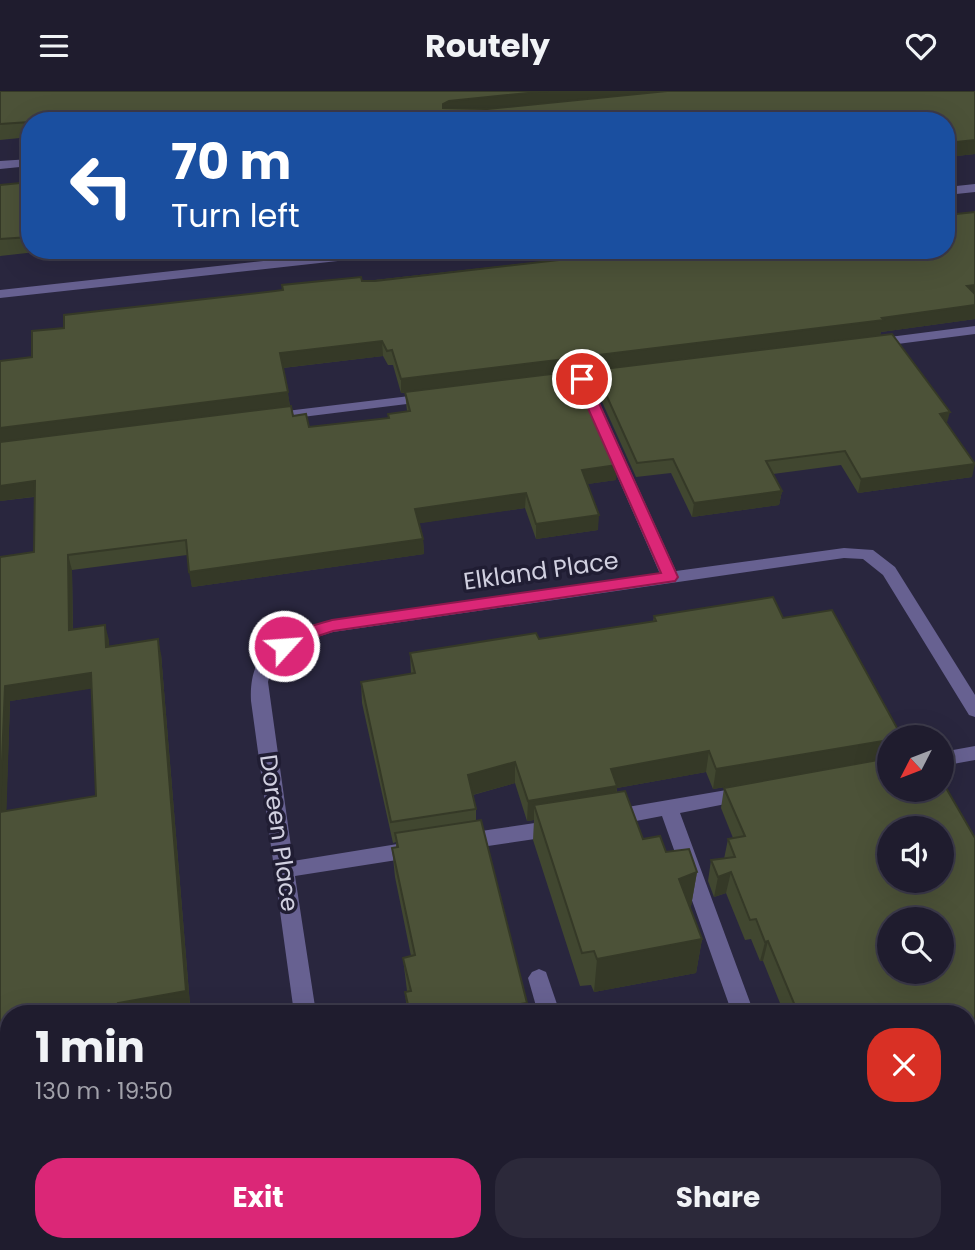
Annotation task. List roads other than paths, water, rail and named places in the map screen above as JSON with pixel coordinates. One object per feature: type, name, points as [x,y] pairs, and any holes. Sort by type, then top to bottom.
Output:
[{"type":"street","points":[[0,165],[21,163]]},
{"type":"street","points":[[955,190],[975,188]]},
{"type":"street","points":[[0,294],[319,259]]},
{"type":"street","points":[[853,345],[975,330]]},
{"type":"street","points":[[540,384],[636,372]]},
{"type":"street","points":[[582,379],[670,577]]},
{"type":"street","points":[[249,420],[443,396]]},
{"type":"street","name":"Elkland Place","points":[[271,655],[298,637],[332,626],[844,552],[867,554],[889,571],[975,711]]},
{"type":"street","name":"Doreen Place","points":[[271,655],[259,677],[260,701],[304,1005]]},
{"type":"street","points":[[954,757],[975,753]]},
{"type":"street","points":[[285,870],[582,823],[765,790]]},
{"type":"street","points":[[669,808],[740,1005]]},
{"type":"street","points":[[539,978],[547,1005]]}]
